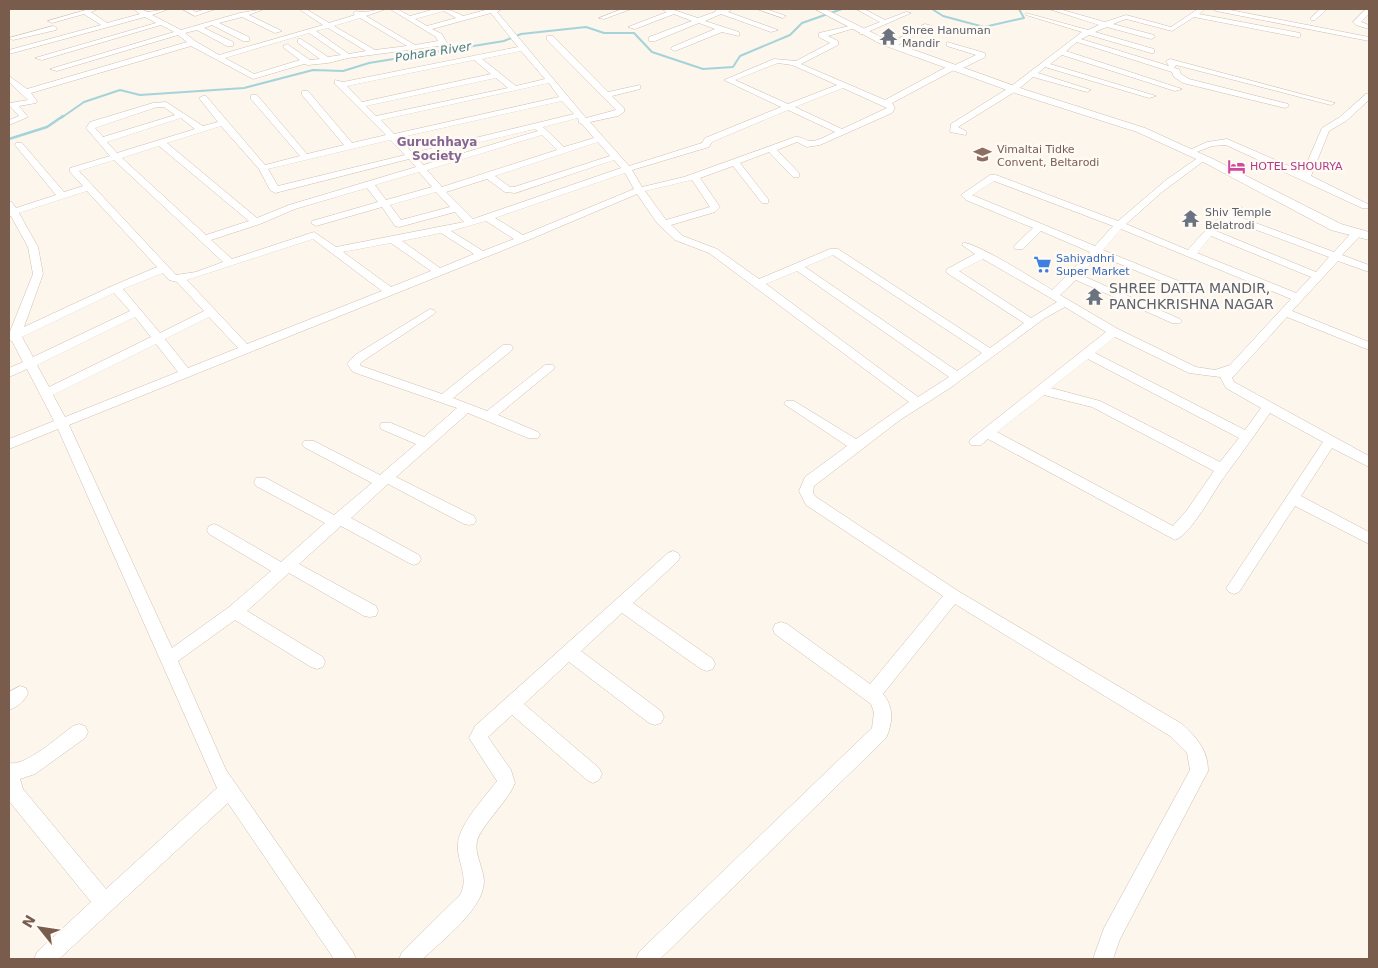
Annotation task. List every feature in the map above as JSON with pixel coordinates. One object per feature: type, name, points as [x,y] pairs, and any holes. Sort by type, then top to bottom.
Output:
[{"type":"street","points":[[10,37],[53,25],[95,9]]},
{"type":"street","points":[[136,9],[179,32],[192,43],[253,77],[305,61]]},
{"type":"street","points":[[9,52],[166,9]]},
{"type":"street","points":[[185,9],[194,14],[213,9]]},
{"type":"street","points":[[54,69],[261,9]]},
{"type":"street","points":[[302,9],[374,53]]},
{"type":"street","points":[[349,9],[414,47]]},
{"type":"street","points":[[226,61],[287,46],[301,41],[329,25],[383,9]]},
{"type":"street","points":[[287,46],[308,63],[443,43],[439,36],[393,9]]},
{"type":"street","points":[[409,18],[445,9],[461,18]]},
{"type":"street","points":[[426,28],[495,9],[506,31],[552,80],[580,118],[626,169],[664,224],[679,238],[713,251],[917,402]]},
{"type":"street","points":[[602,18],[628,9]]},
{"type":"street","points":[[665,9],[736,34]]},
{"type":"street","points":[[712,9],[725,10],[774,30]]},
{"type":"street","points":[[760,9],[783,16]]},
{"type":"street","points":[[859,9],[886,23]]},
{"type":"street","points":[[1052,9],[1150,37]]},
{"type":"street","points":[[1216,9],[1369,39]]},
{"type":"street","points":[[1313,19],[1324,9]]},
{"type":"street","points":[[652,39],[725,10]]},
{"type":"street","points":[[1369,10],[1357,22],[1369,27]]},
{"type":"street","points":[[963,133],[953,130],[954,126],[1013,89],[1089,32],[1123,17],[1172,29],[1198,11],[1297,36]]},
{"type":"street","points":[[85,12],[91,19],[106,26]]},
{"type":"street","points":[[632,27],[674,12]]},
{"type":"street","points":[[824,12],[891,45],[1013,89],[1141,130],[1202,158],[1336,227],[1363,234]]},
{"type":"street","points":[[842,132],[728,80],[777,61],[797,63],[834,44],[835,42],[822,35],[886,23],[908,13]]},
{"type":"street","points":[[242,14],[278,31]]},
{"type":"street","points":[[1028,14],[1152,51]]},
{"type":"street","points":[[39,58],[162,23]]},
{"type":"street","points":[[213,23],[246,39]]},
{"type":"street","points":[[891,45],[928,26]]},
{"type":"street","points":[[197,27],[230,44]]},
{"type":"street","points":[[675,48],[722,29]]},
{"type":"street","points":[[226,61],[312,34],[348,56]]},
{"type":"street","points":[[203,98],[263,168],[275,190],[536,126],[615,114],[621,110],[550,38]]},
{"type":"street","points":[[1077,40],[1176,71]]},
{"type":"street","points":[[301,41],[328,61]]},
{"type":"street","points":[[26,92],[192,43]]},
{"type":"street","points":[[886,103],[982,54],[950,44]]},
{"type":"street","points":[[25,48],[69,80]]},
{"type":"street","points":[[470,223],[411,156],[340,83],[523,48]]},
{"type":"street","points":[[1061,52],[1178,89]]},
{"type":"street","points":[[244,72],[298,55]]},
{"type":"street","points":[[476,58],[514,89]]},
{"type":"street","points":[[1125,72],[1140,61]]},
{"type":"street","points":[[1285,106],[1186,80],[1177,75],[1170,61],[1331,102]]},
{"type":"street","points":[[9,444],[522,239],[639,190],[694,176],[798,139],[812,144],[842,132],[891,108],[886,103],[797,66],[795,64],[797,63]]},
{"type":"street","points":[[1045,64],[1152,96]]},
{"type":"street","points":[[1032,74],[1086,90]]},
{"type":"street","points":[[360,105],[498,75]]},
{"type":"street","points":[[9,78],[26,92],[33,101],[11,106]]},
{"type":"street","points":[[375,119],[552,80]]},
{"type":"street","points":[[334,250],[470,223],[626,169],[706,145],[708,140],[843,85]]},
{"type":"street","points":[[605,95],[637,87]]},
{"type":"street","points":[[305,93],[350,146]]},
{"type":"street","points":[[1306,177],[1325,130],[1343,119],[1369,96]]},
{"type":"street","points":[[254,97],[306,158]]},
{"type":"street","points":[[263,168],[350,146],[564,98]]},
{"type":"street","points":[[201,129],[166,104],[156,105],[93,124],[90,128],[115,156],[230,263]]},
{"type":"street","points":[[9,123],[24,117],[11,106]]},
{"type":"street","points":[[101,141],[183,115]]},
{"type":"street","points":[[223,123],[73,170],[173,278],[180,279],[314,235],[390,292]]},
{"type":"street","points":[[536,126],[562,150]]},
{"type":"street","points":[[205,239],[256,222],[292,207],[543,132]]},
{"type":"street","points":[[316,223],[439,190],[599,139]]},
{"type":"street","points":[[160,142],[256,222]]},
{"type":"street","points":[[1189,152],[1210,144],[1227,142],[1365,206]]},
{"type":"street","points":[[19,145],[62,196]]},
{"type":"street","points":[[771,149],[796,175]]},
{"type":"street","points":[[488,175],[508,190],[516,190],[615,157]]},
{"type":"street","points":[[1103,959],[1111,934],[1199,771],[1199,759],[1194,746],[1176,730],[953,595],[811,501],[807,497],[806,486],[810,481],[917,402],[957,377],[1032,323],[1059,299],[1075,276],[1120,225],[1183,171],[1202,158]]},
{"type":"street","points":[[735,162],[765,201]]},
{"type":"street","points":[[664,224],[712,210],[715,207],[694,176]]},
{"type":"street","points":[[1194,291],[1039,228],[966,195],[993,177],[1120,225],[1298,298]]},
{"type":"street","points":[[370,184],[399,224],[457,208]]},
{"type":"street","points":[[12,337],[38,274],[33,247],[10,210],[89,187]]},
{"type":"street","points":[[1190,254],[1209,232],[1228,216],[1241,210]]},
{"type":"street","points":[[1228,216],[1369,269]]},
{"type":"street","points":[[487,217],[522,239]]},
{"type":"street","points":[[1019,247],[1039,228]]},
{"type":"street","points":[[442,230],[482,255]]},
{"type":"street","points":[[1209,232],[1244,248],[1317,276]]},
{"type":"street","points":[[1363,234],[1317,276],[1225,378],[1230,386],[1369,462]]},
{"type":"street","points":[[393,239],[439,272]]},
{"type":"street","points":[[967,245],[1114,332],[1200,372],[1216,374],[1233,368]]},
{"type":"street","points":[[758,283],[830,252],[838,252],[990,353]]},
{"type":"street","points":[[984,254],[951,271],[1032,323]]},
{"type":"street","points":[[797,266],[957,377]]},
{"type":"street","points":[[12,337],[116,288],[163,269]]},
{"type":"street","points":[[1075,276],[1176,321]]},
{"type":"street","points":[[180,279],[245,349]]},
{"type":"street","points":[[116,288],[186,373]]},
{"type":"street","points":[[9,373],[137,312]]},
{"type":"street","points":[[46,393],[211,312]]},
{"type":"street","points":[[430,312],[359,358],[354,364],[357,370],[466,407],[532,435]]},
{"type":"street","points":[[1285,312],[1364,344],[1369,330]]},
{"type":"street","points":[[976,442],[1114,332]]},
{"type":"street","points":[[12,337],[29,362],[61,422],[220,776],[346,959]]},
{"type":"street","points":[[444,399],[507,348]]},
{"type":"street","points":[[1086,353],[1247,437]]},
{"type":"street","points":[[489,416],[549,368]]},
{"type":"street","points":[[1042,390],[1096,404],[1222,469]]},
{"type":"street","points":[[790,404],[857,446]]},
{"type":"street","points":[[169,659],[235,612],[466,407]]},
{"type":"street","points":[[988,433],[1175,534],[1192,514],[1222,469],[1233,457],[1268,407]]},
{"type":"street","points":[[386,426],[426,443]]},
{"type":"street","points":[[1234,588],[1330,441]]},
{"type":"street","points":[[309,444],[469,520]]},
{"type":"street","points":[[260,482],[414,558]]},
{"type":"street","points":[[1292,498],[1369,538]]},
{"type":"street","points":[[214,530],[370,611]]},
{"type":"street","points":[[408,959],[467,902],[474,892],[476,881],[466,843],[469,835],[506,783],[505,776],[478,738],[481,732],[673,557]]},
{"type":"street","points":[[872,695],[953,595]]},
{"type":"street","points":[[622,604],[707,664]]},
{"type":"street","points":[[235,612],[316,662]]},
{"type":"street","points":[[646,959],[880,732],[883,721],[883,709],[879,700],[781,629]]},
{"type":"street","points":[[569,652],[655,717]]},
{"type":"street","points":[[512,704],[593,774]]},
{"type":"street","points":[[79,732],[29,768],[9,772],[15,794],[105,903]]},
{"type":"street","points":[[44,959],[229,789]]},
{"type":"waterway","name":"Pohara River","points":[[61,118],[84,102],[120,90],[140,95],[244,88],[313,70],[343,71],[369,63],[504,41],[521,34],[586,27],[604,33],[634,33],[652,52],[703,69],[733,67],[740,56],[790,35],[802,23],[842,9]]},
{"type":"waterway","name":"Pohara River","points":[[932,9],[943,16],[984,27],[1024,18],[1019,9]]},
{"type":"waterway","name":"Pohara River","points":[[9,139],[47,127],[63,116]]},
{"type":"place","name":"Shree Hanuman Mandir","points":[[888,36]]},
{"type":"place","name":"Vimaltai Tidke Convent, Beltarodi","points":[[983,155]]},
{"type":"place","name":"HOTEL SHOURYA","points":[[1236,166]]},
{"type":"place","name":"Shiv Temple Belatrodi","points":[[1191,218]]},
{"type":"place","name":"Sahiyadhri Super Market","points":[[1042,264]]},
{"type":"place","name":"SHREE DATTA MANDIR, PANCHKRISHNA NAGAR","points":[[1095,296]]},
{"type":"district","name":"Guruchhaya Society","points":[[437,149]]}]
